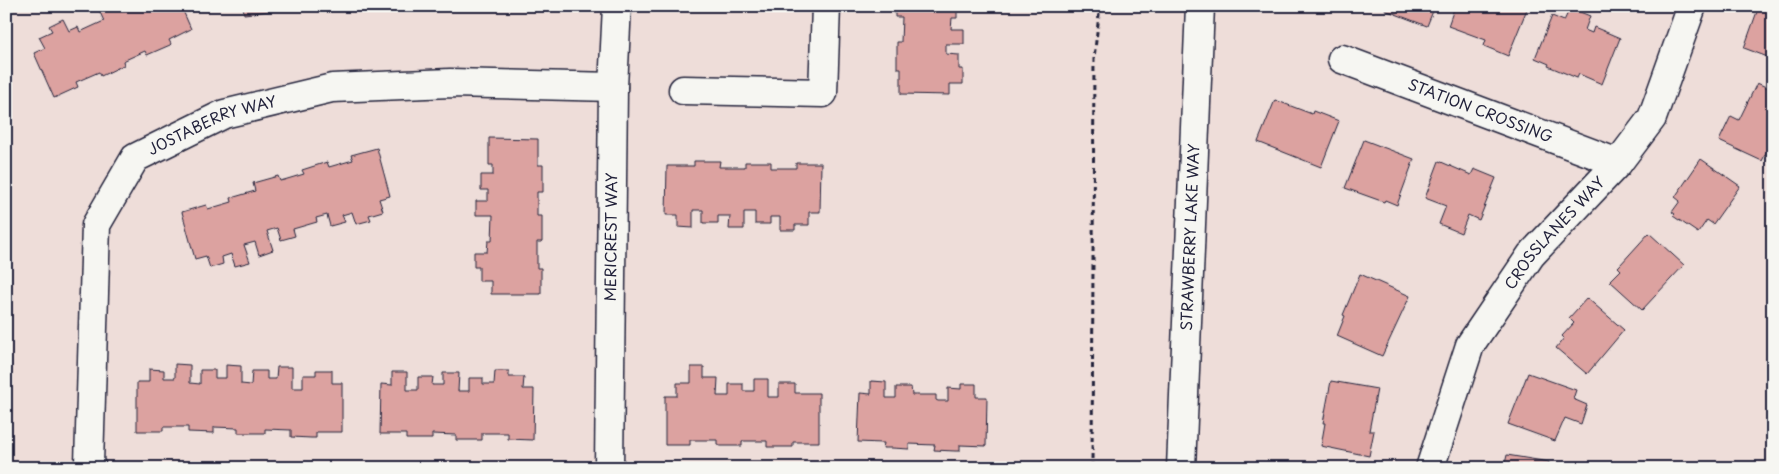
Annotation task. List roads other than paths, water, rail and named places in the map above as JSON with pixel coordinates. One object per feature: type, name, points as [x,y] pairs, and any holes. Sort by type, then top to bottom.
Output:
[{"type":"street","name":"MERICREST WAY","points":[[609,468],[613,87],[618,6]]},
{"type":"street","points":[[683,90],[823,93],[826,6]]},
{"type":"street","name":"STRAWBERRY LAKE WAY","points":[[1181,468],[1200,6]]},
{"type":"street","name":"CROSSLANES WAY","points":[[1430,468],[1470,345],[1531,255],[1618,163],[1652,118],[1692,6]]},
{"type":"street","name":"STATION CROSSING","points":[[1342,59],[1618,163]]},
{"type":"street","name":"JOSTABERRY WAY","points":[[92,468],[89,464],[96,225],[135,158],[224,114],[332,88],[450,83],[613,87]]}]
